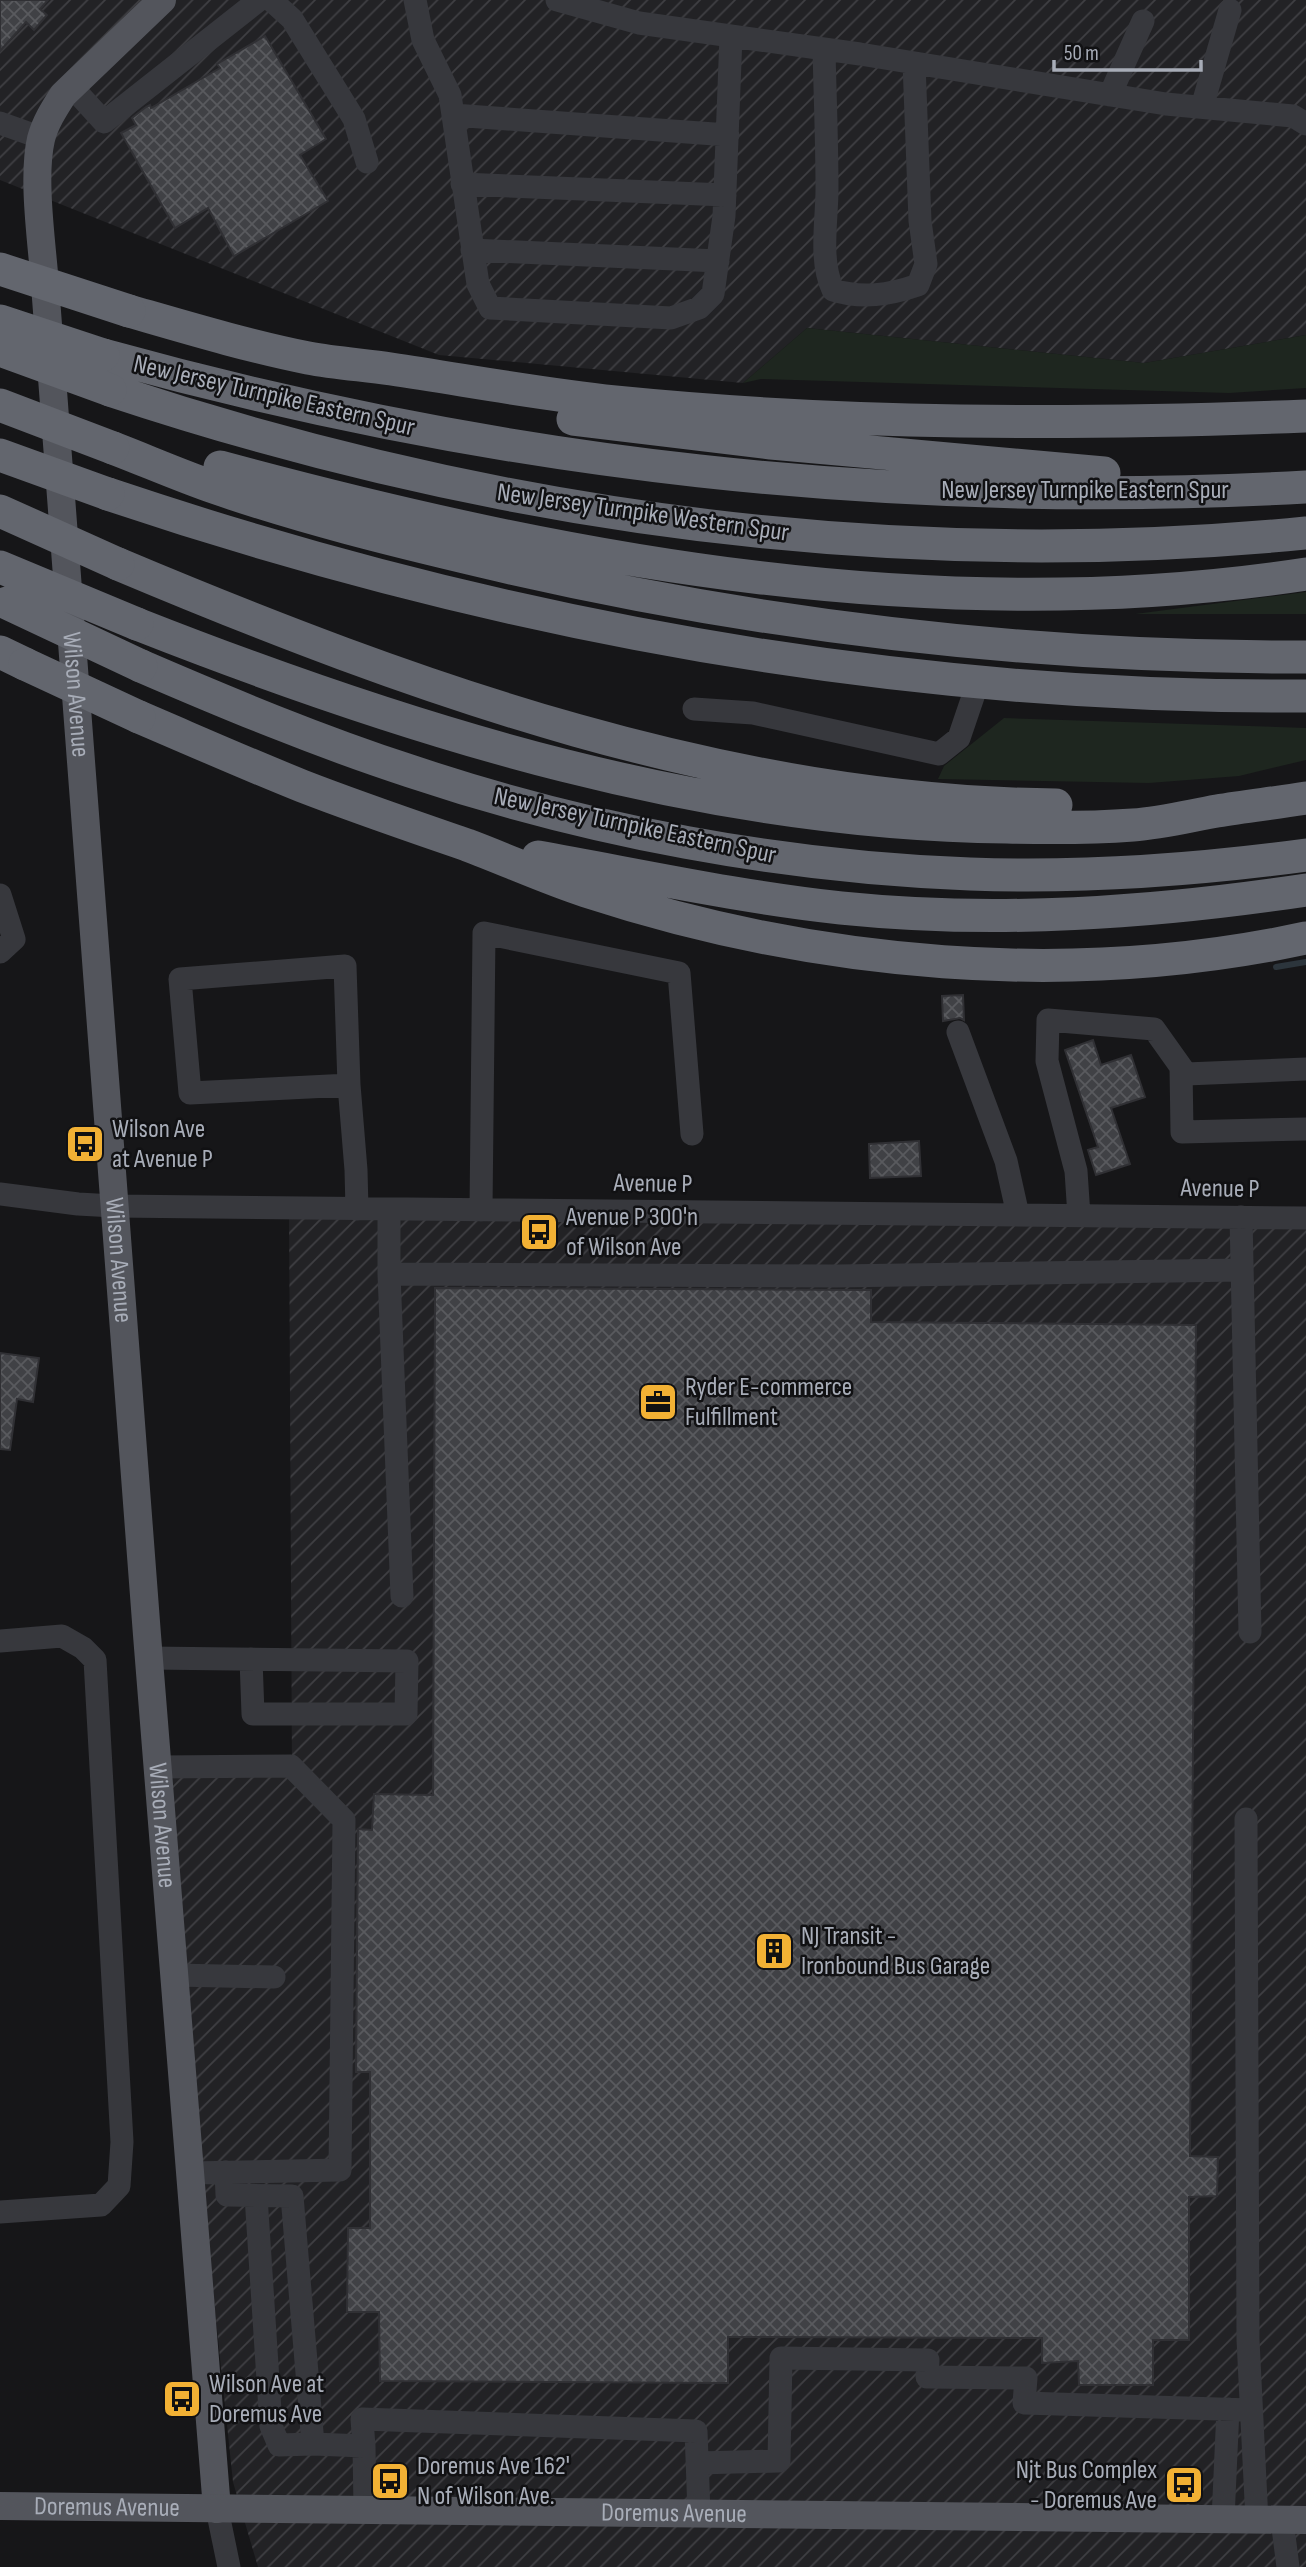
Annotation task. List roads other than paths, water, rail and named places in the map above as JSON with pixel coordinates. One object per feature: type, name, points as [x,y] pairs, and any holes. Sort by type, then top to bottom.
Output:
[{"type":"highway","points":[[0,270],[129,311],[281,352],[382,385],[503,408],[633,427],[1067,471],[1305,480]]},
{"type":"highway","name":"New Jersey Turnpike Eastern Spur","points":[[0,321],[103,355],[267,398],[437,433],[568,456],[831,485],[1007,493],[1148,493],[1305,480]]},
{"type":"highway","name":"New Jersey Turnpike Western Spur","points":[[0,350],[110,390],[237,429],[406,472],[537,500],[709,527],[839,540],[1013,547],[1191,542],[1306,533]]},
{"type":"highway","points":[[281,352],[567,396],[668,407],[786,415],[1081,422],[1306,416]]},
{"type":"highway","points":[[0,405],[214,487],[336,524],[538,575],[713,609],[882,633],[1013,646],[1146,654],[1306,657]]},
{"type":"highway","name":"New Jersey Turnpike Western Spur","points":[[113,448],[220,467],[369,506],[559,547],[722,574],[805,583],[935,594],[1033,596],[1199,587],[1306,574]]},
{"type":"highway","points":[[0,455],[108,495],[300,556],[549,618],[764,657],[978,682],[1118,692],[1306,696]]},
{"type":"highway","points":[[0,511],[118,564],[299,637],[445,689],[609,738],[750,772],[850,789],[975,802],[1247,806]]},
{"type":"highway","points":[[0,567],[137,624],[300,685],[466,738],[637,783],[760,806],[887,822],[975,827],[1061,827],[1135,825],[1306,797]]},
{"type":"highway","name":"New Jersey Turnpike Eastern Spur","points":[[3,601],[141,666],[287,727],[421,775],[537,809],[708,846],[872,867],[982,874],[1138,871],[1306,855]]},
{"type":"highway","points":[[12,658],[139,717],[299,785],[467,845],[585,891],[792,943],[878,956],[991,963],[1074,964],[1195,956],[1306,938]]},
{"type":"highway","points":[[467,845],[751,896],[843,908],[919,914],[1008,916],[1100,913],[1192,906],[1306,890]]},
{"type":"main road","name":"Wilson Avenue","points":[[162,0],[72,87],[51,112],[41,138],[38,164],[114,1206],[217,2509]]},
{"type":"main road","name":"Doremus Avenue","points":[[0,2506],[1281,2520]]},
{"type":"street","points":[[72,87],[104,122],[259,0]]},
{"type":"street","points":[[271,0],[292,19],[354,119],[367,162]]},
{"type":"street","points":[[415,0],[423,40],[450,95],[478,284],[490,308],[671,318],[699,308],[713,294],[725,195],[731,36]]},
{"type":"street","points":[[557,0],[639,23],[824,49],[1110,95],[1293,116],[1306,124]]},
{"type":"street","points":[[1202,107],[1230,10]]},
{"type":"street","points":[[1110,95],[1143,20]]},
{"type":"street","points":[[824,49],[827,270],[833,290],[853,296],[893,293],[918,285],[926,264],[920,220],[914,63]]},
{"type":"street","points":[[453,115],[728,135]]},
{"type":"street","points":[[0,123],[41,138]]},
{"type":"street","points":[[462,184],[725,195]]},
{"type":"street","points":[[472,250],[718,261]]},
{"type":"street","points":[[694,709],[753,713],[939,754],[959,738],[978,682]]},
{"type":"street","points":[[0,895],[14,939],[0,953]]},
{"type":"street","points":[[481,1210],[484,933],[679,973],[692,1134]]},
{"type":"street","points":[[349,1085],[190,1093],[180,979],[345,966],[357,1209]]},
{"type":"street","points":[[1079,1216],[1076,1171],[1047,1061],[1048,1020],[1154,1029],[1186,1074],[1306,1069]]},
{"type":"street","points":[[958,1032],[1008,1169],[1018,1215]]},
{"type":"street","points":[[1181,1067],[1182,1132],[1306,1129]]},
{"type":"street","name":"Avenue P","points":[[0,1194],[114,1206],[1306,1218]]},
{"type":"street","points":[[389,1209],[402,1596]]},
{"type":"street","points":[[1241,1217],[1250,1632]]},
{"type":"street","points":[[390,1274],[837,1276],[1242,1269]]},
{"type":"street","points":[[0,1641],[62,1636],[83,1648],[95,1660],[122,2141],[119,2186],[101,2205],[0,2212]]},
{"type":"street","points":[[149,1658],[251,1659],[407,1661],[407,1714],[253,1714],[251,1659]]},
{"type":"street","points":[[158,1767],[291,1766],[344,1820],[340,2170],[191,2173]]},
{"type":"street","points":[[1246,1819],[1248,2326],[1251,2410],[1281,2520],[1288,2567]]},
{"type":"street","points":[[175,1975],[274,1977]]},
{"type":"street","points":[[226,2172],[227,2195],[292,2196],[313,2444]]},
{"type":"street","points":[[256,2196],[271,2426],[279,2445],[364,2446]]},
{"type":"street","points":[[697,2463],[779,2460],[781,2358],[928,2360],[927,2377],[1026,2378],[1024,2403],[1251,2410]]},
{"type":"street","points":[[1223,2519],[1227,2409]]},
{"type":"street","points":[[365,2510],[362,2419],[696,2431],[699,2513]]},
{"type":"street","name":"Wilson Avenue","points":[[217,2509],[229,2567]]},
{"type":"waterway","points":[[1276,967],[1306,962]]},
{"type":"place","name":"Wilson Ave at Avenue P","points":[[85,1144]]},
{"type":"place","name":"Avenue P 300'n of Wilson Ave","points":[[539,1232]]},
{"type":"place","name":"Ryder E-commerce Fulfillment","points":[[658,1402]]},
{"type":"place","name":"NJ Transit - Ironbound Bus Garage","points":[[774,1951]]},
{"type":"place","name":"Wilson Ave at Doremus Ave","points":[[182,2399]]},
{"type":"place","name":"Doremus Ave 162' N of Wilson Ave.","points":[[390,2481]]},
{"type":"place","name":"Njt Bus Complex - Doremus Ave","points":[[1184,2485]]}]
